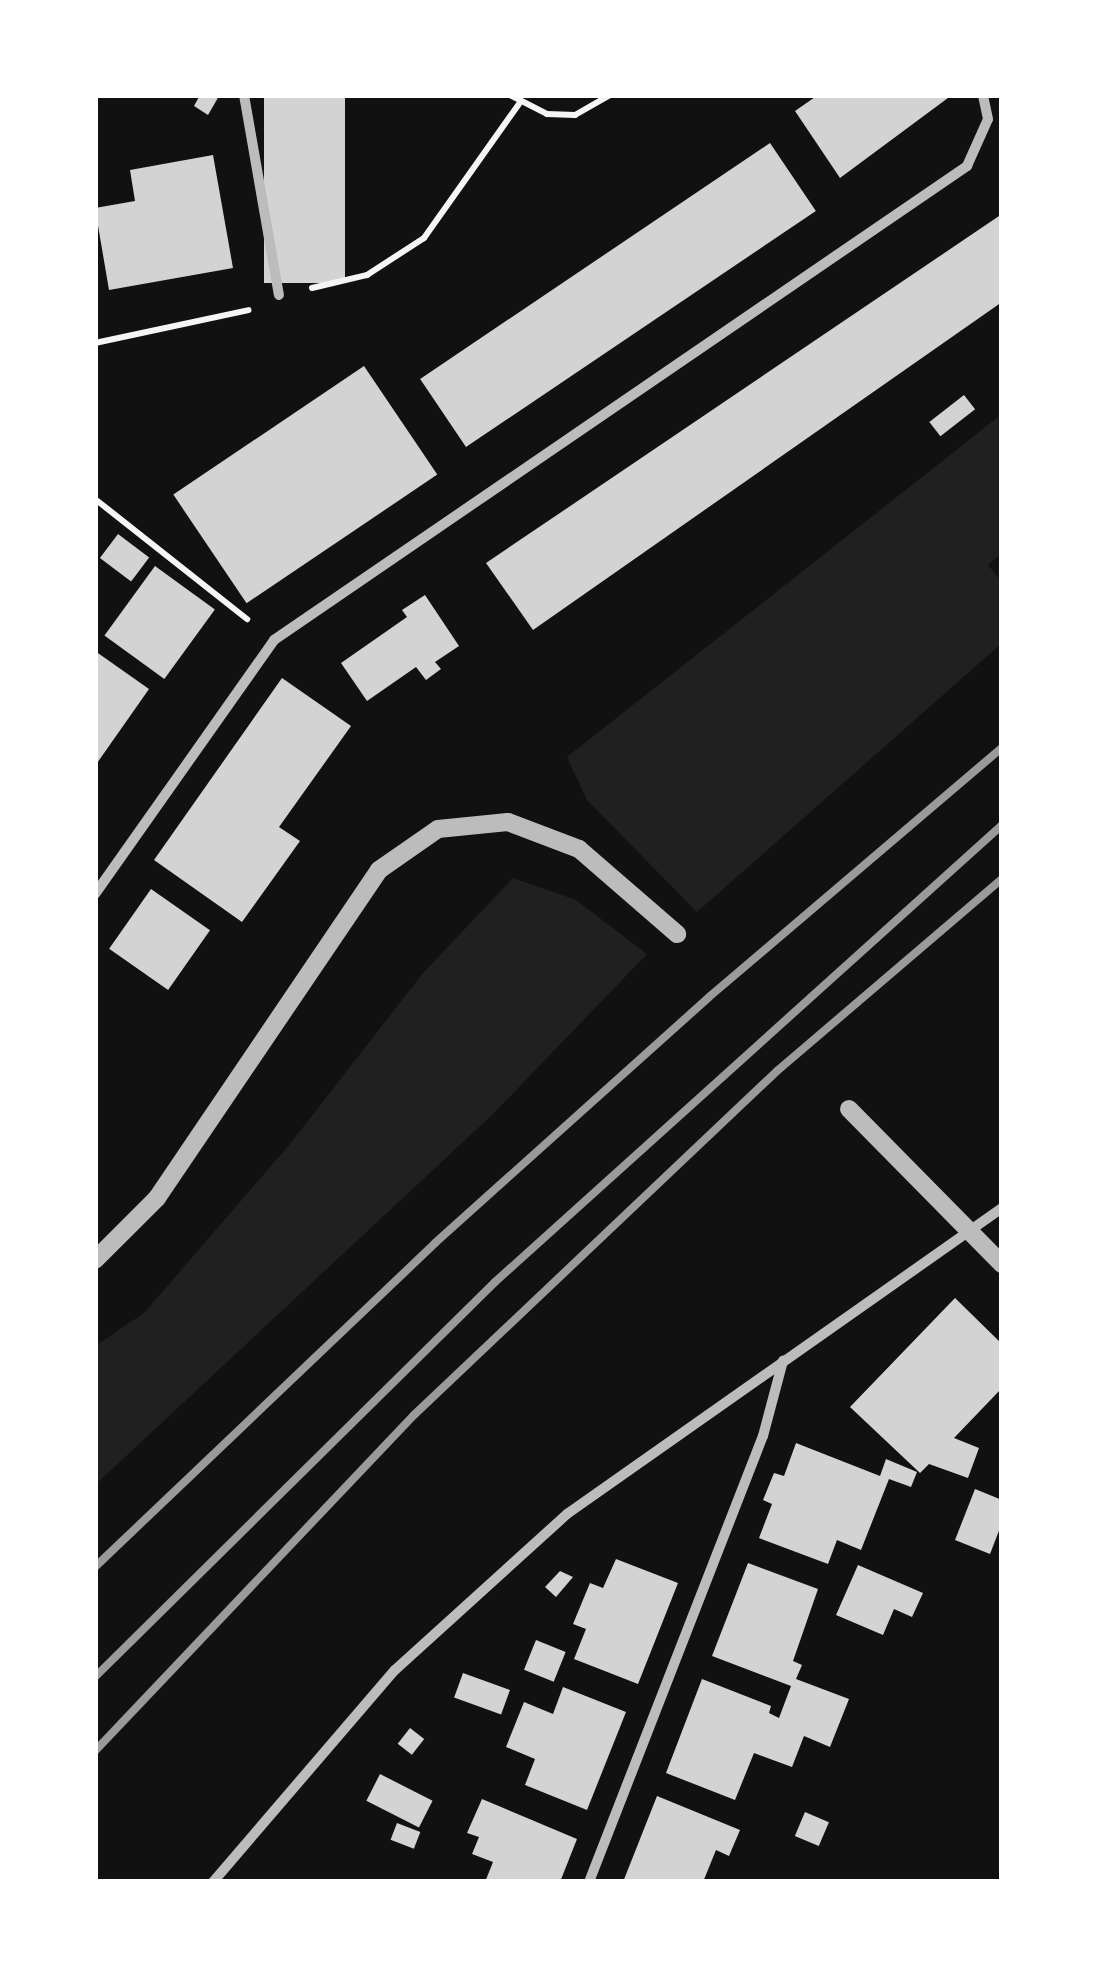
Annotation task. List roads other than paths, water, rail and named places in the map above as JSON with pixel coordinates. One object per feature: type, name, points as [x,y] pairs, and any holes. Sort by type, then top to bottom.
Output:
[{"type":"street","points":[[244,95],[280,296]]},
{"type":"street","points":[[95,894],[274,640],[967,166],[988,118],[983,95]]},
{"type":"street","points":[[95,1260],[157,1198],[379,870],[438,829],[508,822],[580,849],[677,934]]},
{"type":"street","points":[[849,1109],[1002,1264]]},
{"type":"street","points":[[213,1882],[395,1670],[567,1514],[1002,1208]]},
{"type":"street","points":[[589,1882],[763,1436],[784,1361]]},
{"type":"railway","points":[[95,1567],[435,1243],[709,997],[1002,748]]},
{"type":"railway","points":[[95,1677],[495,1282],[1002,825]]},
{"type":"railway","points":[[95,1751],[414,1415],[777,1071],[1002,879]]}]
